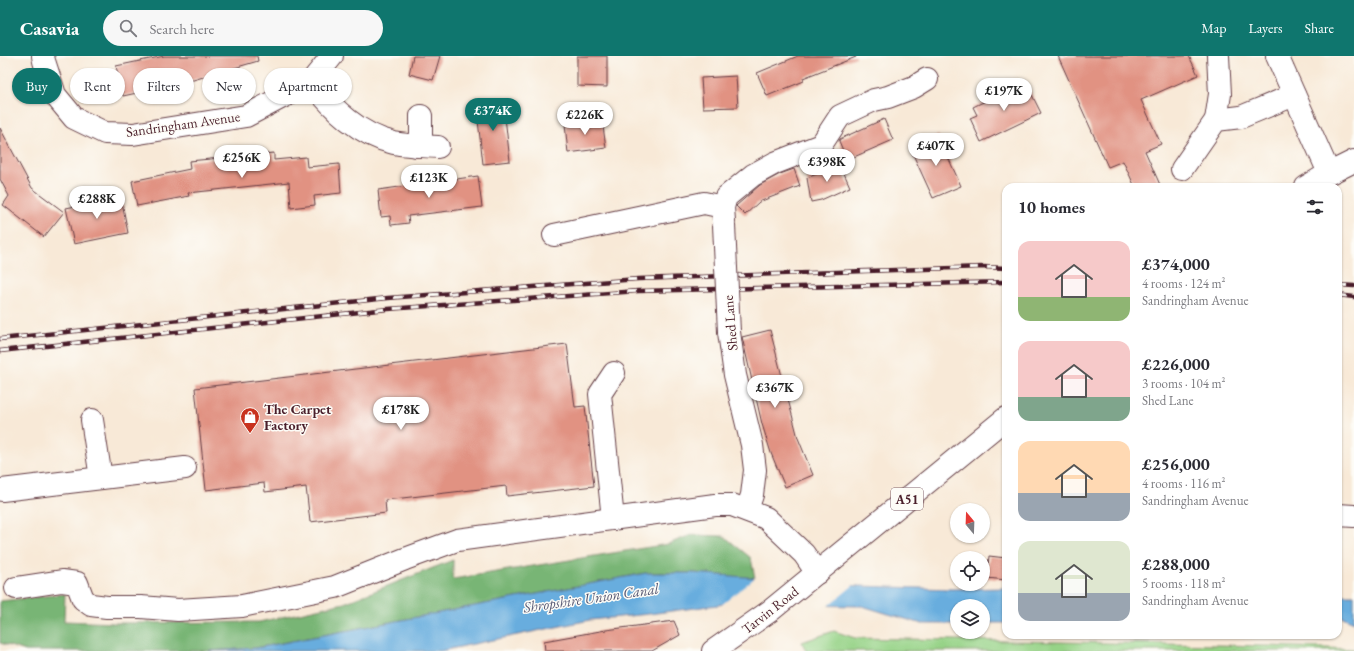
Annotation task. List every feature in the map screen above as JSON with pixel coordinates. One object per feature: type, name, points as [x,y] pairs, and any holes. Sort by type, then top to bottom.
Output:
[{"type":"main road","name":"Sandringham Avenue","points":[[43,56],[55,95],[74,118],[105,133],[133,134],[246,116],[269,104]]},
{"type":"main road","name":"Sandringham Avenue","points":[[322,68],[332,56]]},
{"type":"main road","points":[[1182,169],[1216,120],[1220,94],[1218,56]]},
{"type":"main road","points":[[1277,56],[1329,173]]},
{"type":"main road","points":[[554,235],[704,203],[724,216],[726,197],[753,175],[775,163],[821,145],[840,116],[874,100],[888,97],[914,87],[927,79]]},
{"type":"main road","points":[[1216,120],[1241,117],[1294,95]]},
{"type":"main road","points":[[330,104],[356,126],[370,134],[393,142],[427,147],[421,136],[421,116]]},
{"type":"main road","points":[[1313,183],[1354,161]]},
{"type":"main road","name":"Shed Lane","points":[[724,216],[729,332],[735,374],[752,445],[755,470],[752,495],[747,510]]},
{"type":"main road","points":[[613,519],[600,394],[614,373]]},
{"type":"main road","points":[[92,420],[101,478]]},
{"type":"main road","name":"A51","points":[[812,577],[1002,421]]},
{"type":"main road","points":[[2,490],[185,468]]},
{"type":"main road","points":[[16,588],[62,581],[77,583],[83,599],[91,606],[141,607],[178,610],[242,606],[336,587],[457,540],[715,505],[732,505],[766,518],[804,554],[812,577]]},
{"type":"main road","points":[[1342,515],[1354,516]]},
{"type":"main road","name":"Tarvin Road","points":[[713,651],[770,611],[812,577]]},
{"type":"green space","points":[[691,535],[724,536],[751,558],[755,578],[694,573],[646,573],[256,648],[209,651],[26,651],[0,643],[0,601],[65,594],[64,621],[115,623],[259,622],[344,603],[453,560],[453,579],[668,544]]},
{"type":"green space","points":[[834,631],[855,638],[1269,646],[1354,649],[1354,651],[806,651],[802,642]]},
{"type":"water","name":"Shropshire Union Canal","points":[[646,573],[694,573],[860,586],[950,589],[950,591],[990,591],[990,588],[1002,588],[1002,623],[990,623],[990,599],[950,599],[950,624],[922,624],[862,606],[725,604],[590,620],[440,651],[209,651],[256,648]]},
{"type":"water","points":[[1342,595],[1354,595],[1354,622],[1342,617]]},
{"type":"pier","points":[[757,576],[856,583],[827,607],[719,607]]},
{"type":"building","points":[[164,56],[257,56],[258,61],[234,68],[202,68],[202,77],[194,80],[194,68],[133,68],[133,94],[125,96],[125,68],[116,68],[116,66]]},
{"type":"building","points":[[413,56],[440,56],[433,80],[409,74]]},
{"type":"building","points":[[577,56],[607,56],[607,87],[577,86]]},
{"type":"building","points":[[798,56],[856,57],[803,78],[804,81],[767,96],[757,73]]},
{"type":"building","points":[[1058,56],[1189,56],[1198,75],[1141,100],[1161,144],[1145,151],[1159,183],[1133,183],[1123,161],[1108,167]]},
{"type":"building","points":[[736,76],[738,107],[703,108],[701,78]]},
{"type":"building","points":[[1020,84],[1024,93],[1030,91],[1041,113],[981,142],[970,118],[977,115],[973,107]]},
{"type":"building","points":[[503,100],[510,161],[483,164],[476,103]]},
{"type":"building","points":[[602,119],[606,148],[568,153],[565,124]]},
{"type":"building","points":[[884,119],[893,140],[847,160],[839,141],[840,139]]},
{"type":"building","points":[[0,128],[32,188],[64,212],[44,237],[3,205],[9,196],[0,179]]},
{"type":"building","points":[[938,135],[961,186],[933,198],[910,148]]},
{"type":"building","points":[[274,153],[274,160],[306,157],[307,167],[339,164],[341,193],[314,196],[315,205],[291,208],[289,182],[188,193],[189,196],[137,206],[132,181],[190,169],[189,161]]},
{"type":"building","points":[[840,164],[850,187],[821,200],[811,202],[807,178]]},
{"type":"building","points":[[794,169],[800,186],[759,202],[745,215],[736,206],[760,185],[780,174]]},
{"type":"building","points":[[478,176],[482,207],[408,216],[409,223],[391,225],[390,216],[381,217],[378,190]]},
{"type":"building","points":[[121,197],[128,233],[74,244],[66,208]]},
{"type":"building","points":[[770,330],[798,438],[813,475],[785,487],[771,453],[762,424],[742,337]]},
{"type":"building","points":[[567,344],[575,407],[585,406],[594,486],[507,496],[506,486],[385,500],[386,513],[310,522],[306,487],[265,492],[264,483],[206,490],[195,388]]},
{"type":"building","points":[[990,556],[1002,558],[1002,580],[990,578]]},
{"type":"building","points":[[674,621],[680,635],[652,651],[545,651],[544,641],[606,630]]},
{"type":"railway","points":[[0,339],[388,298],[638,279],[983,267],[1002,268]]},
{"type":"railway","points":[[0,351],[388,309],[638,291],[1002,282]]},
{"type":"railway","points":[[1342,285],[1354,286]]},
{"type":"railway","points":[[1342,296],[1354,297]]},
{"type":"place","name":"The Carpet Factory","points":[[250,434]]}]
